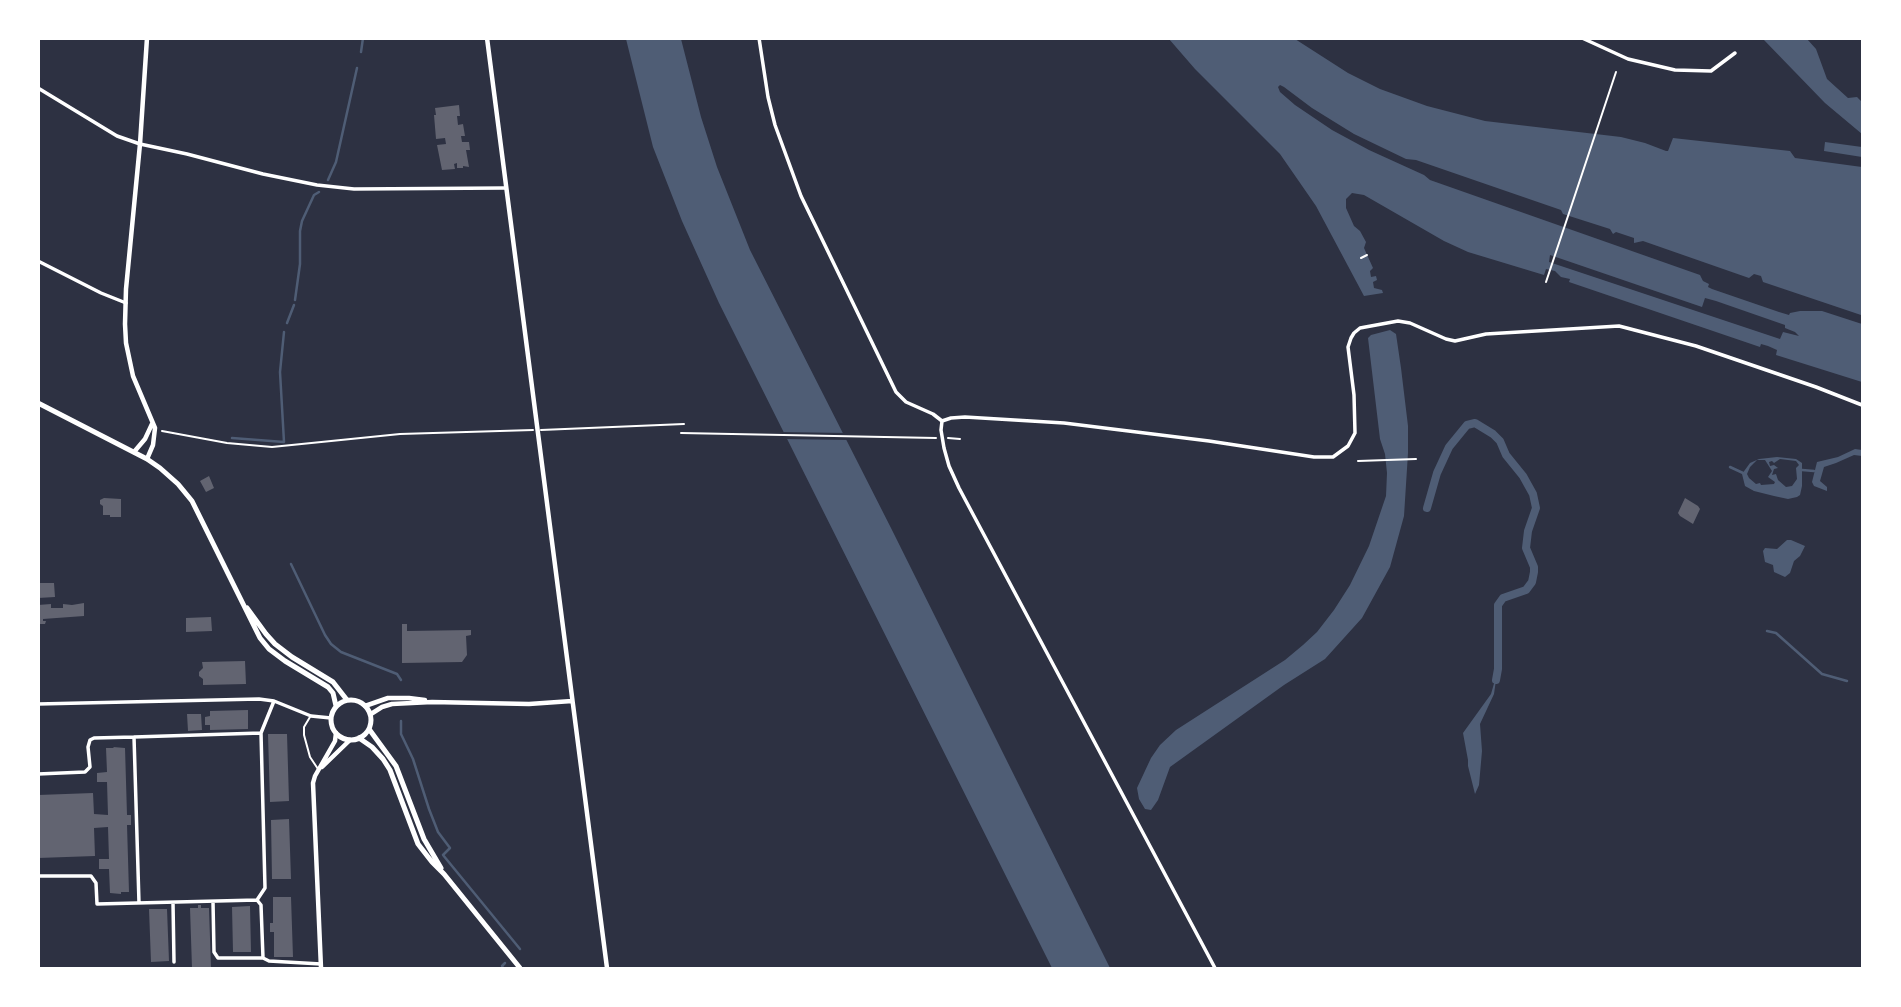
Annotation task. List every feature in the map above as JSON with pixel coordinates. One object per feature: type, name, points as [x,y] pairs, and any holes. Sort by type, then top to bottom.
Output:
[{"type":"main road","points":[[38,403],[134,452],[160,468],[178,484],[192,502],[248,616],[265,644],[333,693],[336,706],[331,718],[336,733],[350,740],[359,738],[369,729],[371,714],[358,700],[346,700],[336,706]]},
{"type":"main road","points":[[243,603],[275,644],[333,682],[346,700]]},
{"type":"main road","points":[[369,729],[396,766],[424,839],[444,874]]},
{"type":"main road","points":[[359,738],[367,742],[390,770],[418,844],[520,968]]},
{"type":"street","points":[[147,38],[126,303],[126,343],[132,376],[153,426],[153,445],[147,460]]},
{"type":"street","points":[[487,38],[607,968]]},
{"type":"street","points":[[759,38],[775,125],[801,196],[896,392],[906,402],[943,421]]},
{"type":"street","points":[[1582,38],[1628,59],[1675,69],[1711,71],[1735,53]]},
{"type":"street","points":[[38,88],[117,136],[263,174],[329,186],[378,190],[505,188]]},
{"type":"street","points":[[38,261],[126,303]]},
{"type":"street","points":[[943,421],[965,417],[1064,423],[1328,458],[1348,446],[1355,433],[1348,347],[1354,332],[1360,328],[1398,321],[1455,341],[1486,334],[1619,326],[1696,346],[1863,405]]},
{"type":"street","points":[[943,421],[941,430],[949,466],[975,519],[1215,968]]},
{"type":"street","points":[[134,452],[153,426]]},
{"type":"street","points":[[365,706],[388,698],[432,702]]},
{"type":"street","points":[[38,704],[259,699],[274,701],[310,716],[331,718]]},
{"type":"street","points":[[257,900],[265,888],[261,733],[274,701]]},
{"type":"street","points":[[371,714],[392,704],[528,704],[572,701]]},
{"type":"street","points":[[38,774],[85,772],[90,767],[89,744],[94,738],[261,733]]},
{"type":"street","points":[[213,902],[214,952],[218,958],[263,958],[321,966],[313,783],[335,741],[336,733]]},
{"type":"street","points":[[134,737],[139,903]]},
{"type":"street","points":[[318,770],[350,740]]},
{"type":"street","points":[[38,876],[91,876],[96,883],[97,904],[257,900]]},
{"type":"street","points":[[257,900],[261,905],[263,958]]},
{"type":"street","points":[[173,903],[174,962]]},
{"type":"lane","points":[[536,430],[684,424]]},
{"type":"lane","points":[[310,716],[304,727],[304,735],[310,757],[318,770]]},
{"type":"path","points":[[1546,282],[1616,72]]},
{"type":"path","points":[[1361,258],[1367,255]]},
{"type":"path","points":[[153,426],[159,431],[227,443],[272,447],[378,436],[536,430]]},
{"type":"path","points":[[681,433],[960,439]]},
{"type":"path","points":[[1358,461],[1416,459]]},
{"type":"water","points":[[626,39],[681,39],[717,167],[750,250],[1110,968],[1052,968],[719,303],[682,221],[653,147]]},
{"type":"water","points":[[1169,39],[1295,39],[1348,73],[1380,89],[1427,106],[1485,121],[1621,137],[1666,151],[1673,138],[1790,151],[1795,158],[1862,167],[1861,315],[1763,282],[1761,276],[1754,274],[1749,278],[1643,241],[1634,243],[1634,238],[1616,232],[1613,234],[1610,229],[1563,214],[1561,210],[1416,160],[1406,159],[1354,134],[1284,87],[1278,87],[1295,105],[1332,130],[1430,180],[1700,275],[1712,289],[1779,312],[1789,315],[1800,311],[1822,311],[1862,324],[1862,382],[1776,355],[1777,350],[1768,346],[1761,344],[1760,347],[1569,282],[1570,279],[1561,277],[1555,271],[1546,269],[1544,275],[1468,252],[1364,195],[1352,193],[1346,199],[1346,208],[1354,226],[1366,242],[1364,248],[1373,268],[1370,271],[1371,277],[1376,276],[1377,280],[1373,282],[1374,288],[1382,290],[1383,293],[1364,296],[1316,206],[1280,154],[1195,69]],"holes":[[[1550,255],[1702,307],[1705,298],[1716,301],[1785,325],[1785,328],[1799,336],[1783,332],[1780,339],[1549,262]]]},
{"type":"water","points":[[1763,39],[1807,39],[1816,49],[1827,79],[1848,98],[1857,97],[1862,102],[1862,134],[1825,103]]},
{"type":"water","points":[[1825,142],[1862,147],[1862,157],[1824,151]]},
{"type":"water","points":[[1390,330],[1396,334],[1401,368],[1408,426],[1408,453],[1404,516],[1390,567],[1362,618],[1325,659],[1284,685],[1170,767],[1158,800],[1151,810],[1145,809],[1137,788],[1160,745],[1176,730],[1285,660],[1303,645],[1317,632],[1350,585],[1369,546],[1386,496],[1385,454],[1380,439],[1368,338]]},
{"type":"water","points":[[1855,449],[1862,450],[1862,456],[1854,455],[1824,467],[1820,481],[1827,487],[1827,491],[1814,486],[1812,482],[1817,462]]},
{"type":"water","points":[[1777,457],[1796,459],[1802,463],[1800,495],[1788,499],[1754,491],[1745,486],[1742,474],[1750,463],[1759,459]],"holes":[[[1780,459],[1796,461],[1799,465],[1796,468],[1797,479],[1792,486],[1786,487],[1776,474],[1772,475],[1774,469],[1778,468],[1770,466],[1769,462],[1774,463]],[[1757,460],[1765,460],[1772,471],[1768,477],[1774,484],[1756,484],[1749,478],[1747,474],[1750,467]]]},
{"type":"water","points":[[1787,540],[1805,546],[1785,577],[1774,572],[1773,565],[1765,562],[1763,551],[1765,548],[1777,549]]},
{"type":"water","points":[[1497,673],[1494,694],[1480,724],[1482,751],[1479,785],[1475,794],[1463,733],[1491,694]]},
{"type":"pier","points":[[780,432],[846,433],[850,440],[783,439]]},
{"type":"building","points":[[459,105],[458,125],[463,124],[465,136],[461,136],[462,142],[469,142],[470,150],[466,150],[469,167],[457,168],[457,163],[454,164],[455,169],[442,170],[437,145],[446,144],[445,138],[436,139],[435,108]]},
{"type":"building","points":[[209,476],[214,488],[206,492],[200,481]]},
{"type":"building","points":[[1685,498],[1700,509],[1693,524],[1678,513]]},
{"type":"building","points":[[121,499],[121,517],[103,515],[100,500]]},
{"type":"building","points":[[38,583],[54,583],[55,597],[38,598]]},
{"type":"building","points":[[84,603],[84,616],[43,619],[45,624],[38,624],[38,605],[51,604],[51,608],[63,608],[63,604]]},
{"type":"building","points":[[211,617],[212,631],[186,632],[186,618]]},
{"type":"building","points":[[402,624],[407,624],[407,631],[471,630],[471,635],[466,636],[467,655],[462,662],[402,663]]},
{"type":"building","points":[[245,661],[246,684],[203,685],[203,679],[199,676],[203,668],[202,662]]},
{"type":"building","points":[[248,710],[248,729],[210,730],[210,725],[205,725],[205,717],[210,716],[210,711]]},
{"type":"building","points":[[187,714],[201,714],[202,730],[188,731]]},
{"type":"building","points":[[268,734],[287,734],[289,801],[270,802]]},
{"type":"building","points":[[106,748],[125,748],[127,815],[131,815],[131,825],[127,825],[129,892],[121,894],[110,893],[109,869],[99,869],[99,859],[109,859],[108,827],[94,828],[95,856],[38,858],[38,795],[93,793],[94,814],[108,815],[107,782],[97,782],[97,773],[107,772]]},
{"type":"building","points":[[289,819],[291,879],[272,879],[271,820]]},
{"type":"building","points":[[273,897],[291,897],[293,957],[274,957],[274,932],[270,932],[270,923],[273,923]]},
{"type":"building","points":[[198,905],[201,905],[201,908],[209,908],[211,968],[192,968],[190,908],[198,908]]},
{"type":"building","points":[[250,906],[251,952],[233,952],[232,907]]},
{"type":"building","points":[[149,909],[167,909],[169,961],[151,962]]},
{"type":"waterway","points":[[361,52],[363,38]]},
{"type":"waterway","points":[[328,180],[336,162],[357,68]]},
{"type":"waterway","points":[[295,300],[302,221],[314,195],[319,192]]},
{"type":"waterway","points":[[287,323],[294,305]]},
{"type":"waterway","points":[[232,438],[284,442],[280,372],[284,332]]},
{"type":"waterway","points":[[1427,508],[1437,473],[1449,447],[1467,425],[1475,423],[1500,441],[1506,455],[1533,494],[1536,508],[1528,531],[1526,548],[1534,572],[1532,582],[1526,590],[1503,598],[1498,605],[1496,680]]},
{"type":"waterway","points":[[1730,467],[1743,473]]},
{"type":"waterway","points":[[1802,470],[1814,471]]},
{"type":"waterway","points":[[291,564],[331,644],[341,652],[397,674],[401,680]]},
{"type":"waterway","points":[[1767,631],[1776,633],[1822,674],[1847,681]]},
{"type":"waterway","points":[[401,721],[401,734],[413,759],[429,809],[438,832],[450,848],[443,855],[520,949]]},
{"type":"waterway","points":[[503,968],[505,963]]}]
